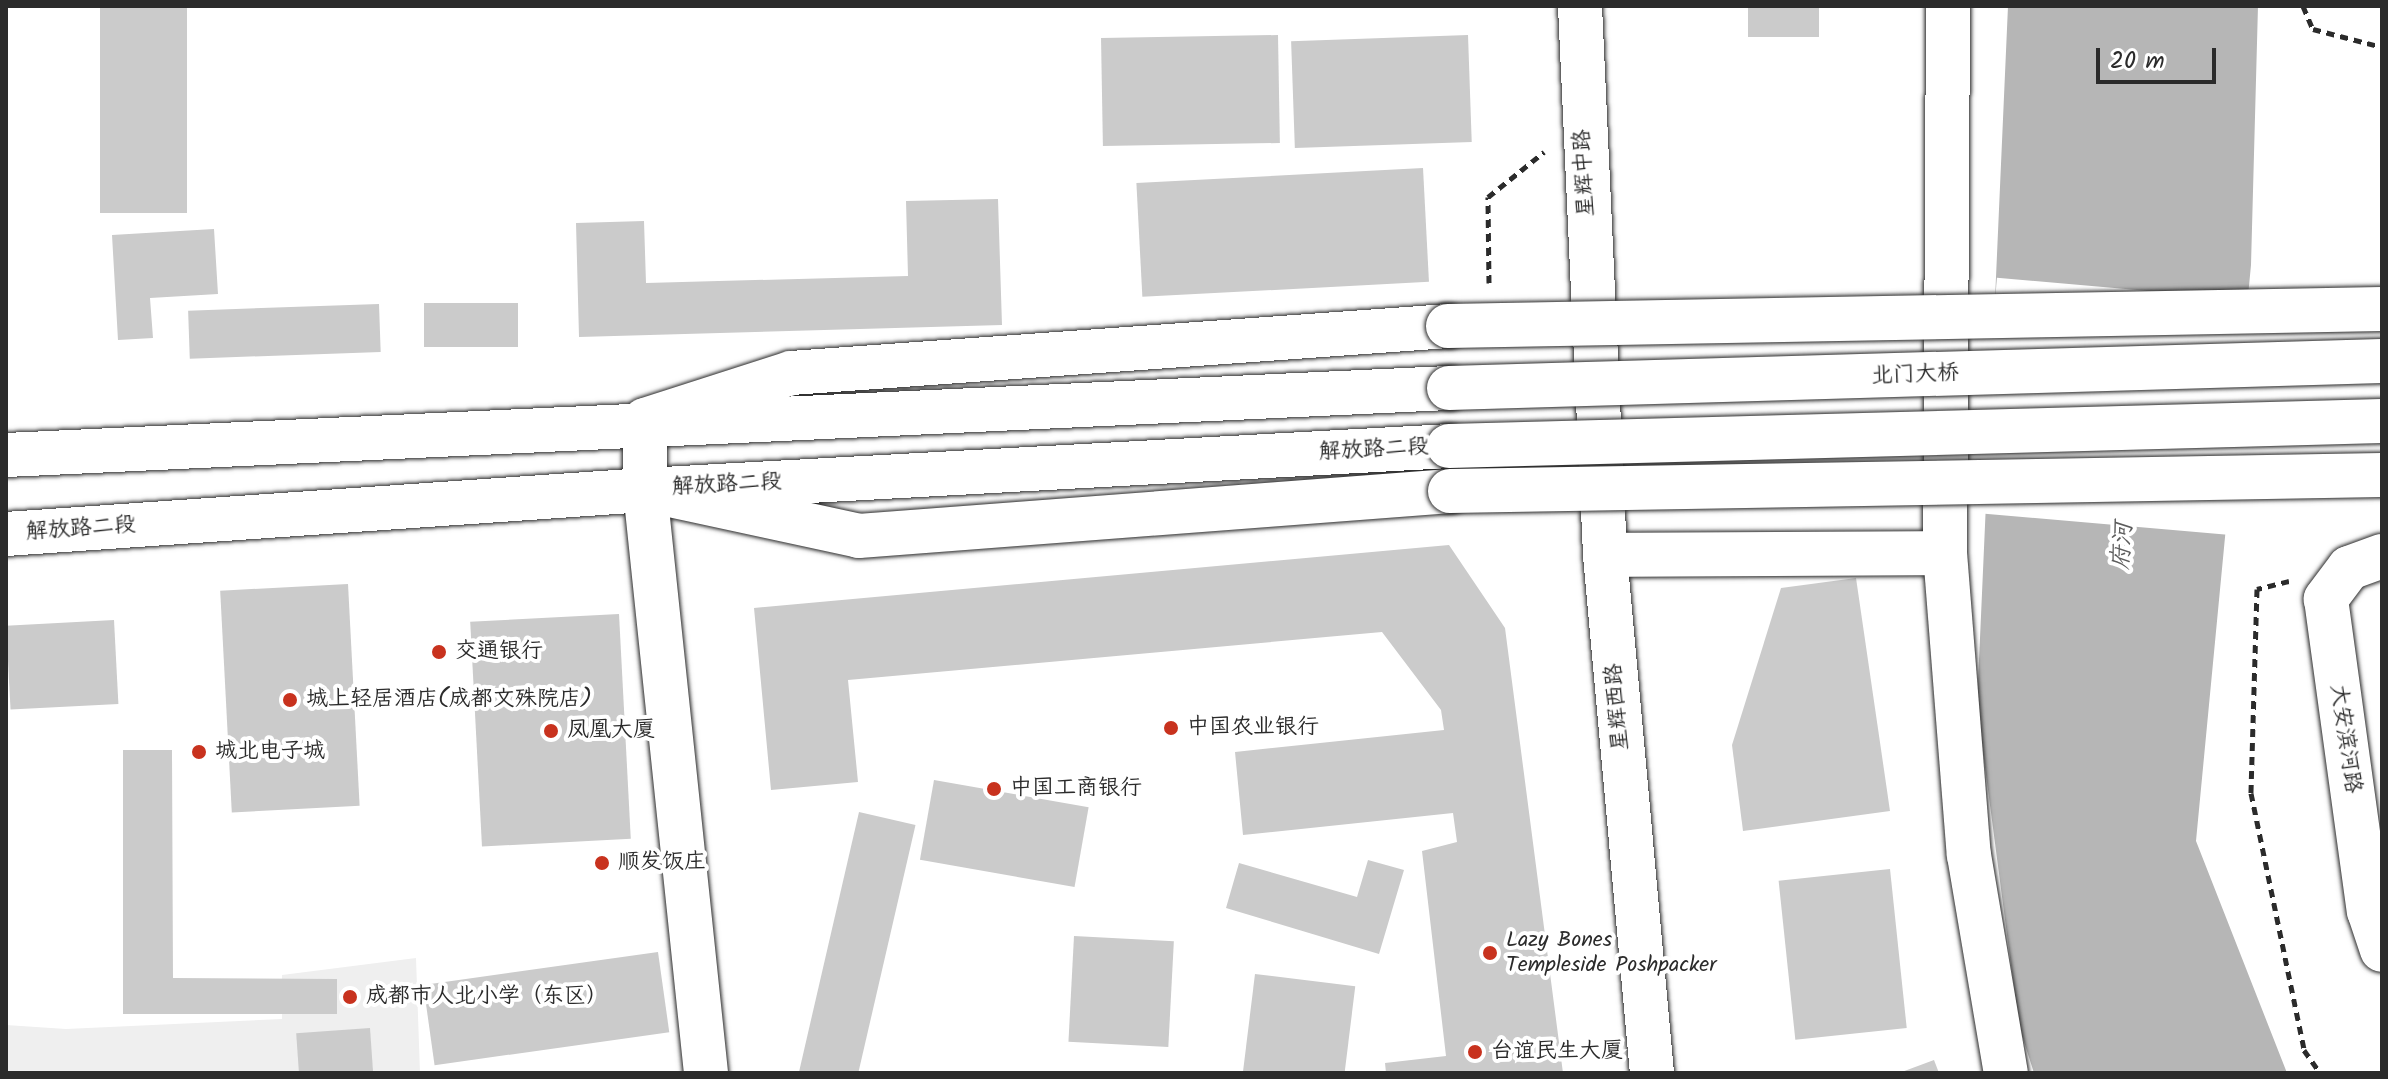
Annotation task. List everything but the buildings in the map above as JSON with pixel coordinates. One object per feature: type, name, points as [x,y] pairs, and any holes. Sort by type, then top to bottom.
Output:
[{"type":"street","name":"星辉中路","points":[[1580,6],[1582,121],[1594,340]]},
{"type":"street","points":[[1948,6],[1945,553],[1969,855],[2006,1073]]},
{"type":"street","points":[[6,455],[645,420],[791,373],[1469,325],[2382,309]]},
{"type":"street","name":"星辉西路","points":[[1594,340],[1605,555],[1652,1073]]},
{"type":"street","name":"北门大桥","points":[[645,420],[1449,388],[2382,361]]},
{"type":"street","points":[[645,420],[645,490],[706,1073]]},
{"type":"street","name":"解放路二段","points":[[6,534],[645,490],[1449,446],[2382,421]]},
{"type":"street","points":[[645,490],[859,536],[1450,491],[2382,475]]},
{"type":"street","points":[[1605,555],[1945,553]]},
{"type":"street","name":"大安滨河路","points":[[2366,562],[2326,599],[2369,911],[2382,950]]},
{"type":"path","points":[[2303,6],[2313,29],[2382,47]]},
{"type":"path","points":[[1469,325],[1488,197],[1582,121]]},
{"type":"path","points":[[2320,1073],[2304,1050],[2251,793],[2257,589],[2366,562]]},
{"type":"shaded area","name":"成都市人北小学（东区）","points":[[416,958],[420,1073],[6,1073],[6,1025],[66,1029],[282,1019],[282,975]]},
{"type":"water","name":"府河","points":[[2008,6],[2258,6],[2251,265],[2196,841],[2287,1073],[2034,1073],[2019,1026],[1977,706]]},
{"type":"pier","points":[[1997,278],[2251,300],[2230,535],[1976,513]]},
{"type":"place","name":"交通银行","points":[[439,652]]},
{"type":"place","name":"城上轻居酒店(成都文殊院店)","points":[[290,700]]},
{"type":"place","name":"中国农业银行","points":[[1171,728]]},
{"type":"place","name":"凤凰大厦","points":[[551,731]]},
{"type":"place","name":"城北电子城","points":[[199,752]]},
{"type":"place","name":"中国工商银行","points":[[994,789]]},
{"type":"place","name":"顺发饭庄","points":[[602,863]]},
{"type":"place","name":"Lazy Bones Templeside Poshpacker","points":[[1490,953]]},
{"type":"place","name":"成都市人北小学（东区）","points":[[350,997]]},
{"type":"place","name":"台谊民生大厦","points":[[1475,1052]]}]
